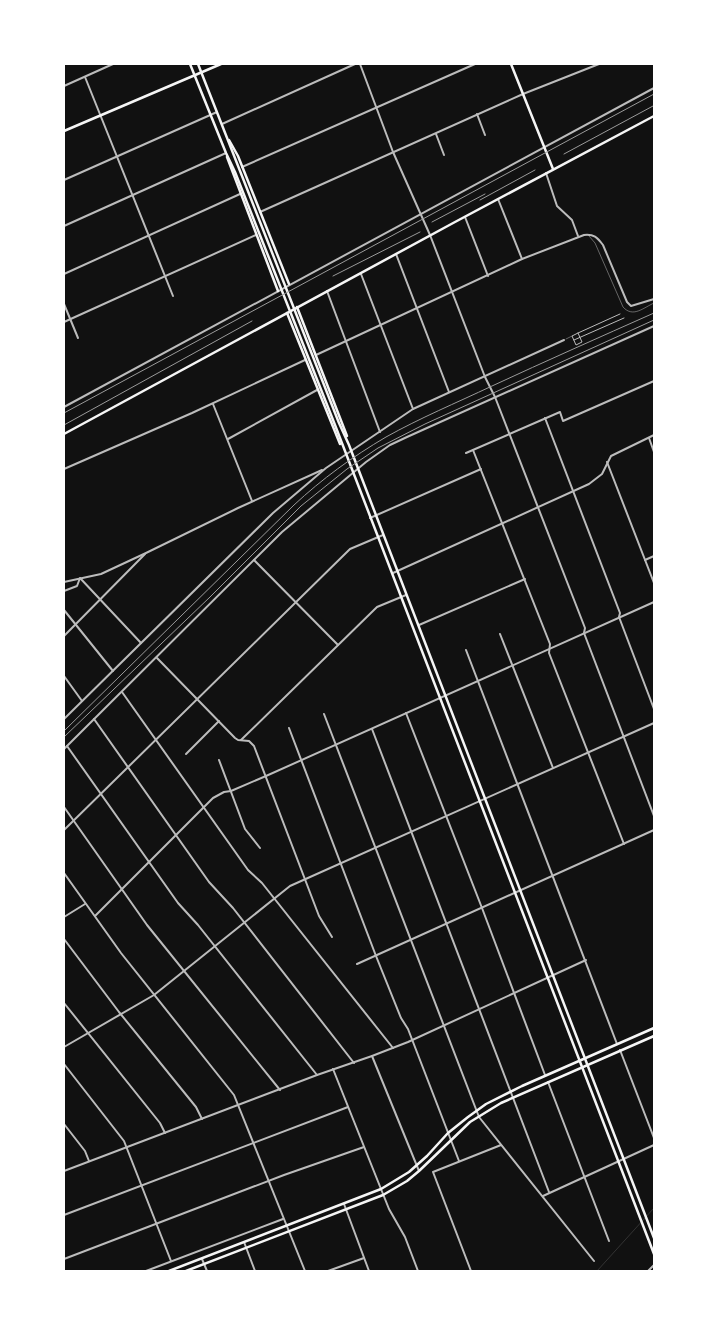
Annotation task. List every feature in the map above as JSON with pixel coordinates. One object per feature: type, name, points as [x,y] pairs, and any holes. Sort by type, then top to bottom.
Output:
[{"type":"main road","points":[[190,64],[226,153],[240,194],[353,472],[654,1254]]},
{"type":"main road","points":[[198,64],[316,366],[352,452],[654,1238]]},
{"type":"main road","points":[[64,131],[221,64]]},
{"type":"main road","points":[[511,64],[553,169]]},
{"type":"main road","points":[[64,434],[361,272],[654,116]]},
{"type":"main road","points":[[226,136],[242,167],[289,284]]},
{"type":"main road","points":[[226,153],[235,172],[278,290]]},
{"type":"main road","points":[[298,307],[349,445]]},
{"type":"main road","points":[[287,313],[334,433],[344,450]]},
{"type":"main road","points":[[169,1271],[381,1189],[416,1166],[448,1133],[476,1110],[510,1092],[653,1028]]},
{"type":"main road","points":[[186,1271],[383,1195],[407,1181],[478,1116],[513,1098],[654,1034]]},
{"type":"street","points":[[64,86],[113,64]]},
{"type":"street","points":[[222,124],[355,64]]},
{"type":"street","points":[[360,64],[393,152],[430,235],[485,377],[510,434],[585,628],[584,633],[654,816]]},
{"type":"street","points":[[242,167],[475,64]]},
{"type":"street","points":[[260,212],[477,114],[599,64]]},
{"type":"street","points":[[86,77],[172,296]]},
{"type":"street","points":[[64,407],[654,88]]},
{"type":"street","points":[[64,180],[217,112]]},
{"type":"street","points":[[477,114],[485,135]]},
{"type":"street","points":[[435,133],[444,155]]},
{"type":"street","points":[[64,226],[226,153]]},
{"type":"street","points":[[546,173],[558,206],[572,220],[578,236]]},
{"type":"street","points":[[64,274],[240,194]]},
{"type":"street","points":[[498,199],[522,259]]},
{"type":"street","points":[[464,217],[488,276]]},
{"type":"street","points":[[64,322],[258,235]]},
{"type":"street","points":[[316,355],[382,326],[522,259],[578,236],[593,235],[603,245],[627,302],[631,306],[654,299]]},
{"type":"street","points":[[396,254],[449,392]]},
{"type":"street","points":[[361,272],[413,409]]},
{"type":"street","points":[[327,292],[380,432]]},
{"type":"street","points":[[64,304],[78,338]]},
{"type":"street","points":[[578,333],[582,342],[576,345],[572,336],[578,333],[620,314]]},
{"type":"street","points":[[574,341],[624,318]]},
{"type":"street","points":[[64,750],[94,718],[289,526],[353,472],[390,445],[654,326]]},
{"type":"street","points":[[64,719],[273,513],[326,468],[413,409],[564,340]]},
{"type":"street","points":[[64,469],[214,404],[305,360]]},
{"type":"street","points":[[466,453],[560,412],[564,421],[654,381]]},
{"type":"street","points":[[228,440],[318,390]]},
{"type":"street","points":[[214,404],[252,501]]},
{"type":"street","points":[[545,418],[620,613],[654,710]]},
{"type":"street","points":[[391,573],[594,481],[602,474],[607,462],[616,452],[654,435]]},
{"type":"street","points":[[649,438],[654,452]]},
{"type":"street","points":[[474,450],[550,644],[549,653],[624,844]]},
{"type":"street","points":[[607,462],[654,583]]},
{"type":"street","points":[[64,582],[101,574],[146,554],[252,501],[326,468]]},
{"type":"street","points":[[370,518],[481,469]]},
{"type":"street","points":[[64,830],[350,549],[383,535]]},
{"type":"street","points":[[64,636],[146,554]]},
{"type":"street","points":[[645,560],[654,556]]},
{"type":"street","points":[[254,560],[338,645]]},
{"type":"street","points":[[80,578],[141,643]]},
{"type":"street","points":[[64,591],[77,586],[80,578]]},
{"type":"street","points":[[418,626],[524,579]]},
{"type":"street","points":[[240,740],[377,607],[406,595]]},
{"type":"street","points":[[94,916],[218,795],[266,776],[654,602]]},
{"type":"street","points":[[64,610],[113,671]]},
{"type":"street","points":[[500,634],[553,768]]},
{"type":"street","points":[[466,650],[618,1044]]},
{"type":"street","points":[[156,658],[235,738],[252,742],[323,924],[332,937]]},
{"type":"street","points":[[64,676],[82,701]]},
{"type":"street","points":[[122,691],[248,870],[274,898],[393,1048]]},
{"type":"street","points":[[406,713],[545,1076]]},
{"type":"street","points":[[324,714],[478,1116],[594,1261]]},
{"type":"street","points":[[94,718],[209,882],[245,922],[354,1062]]},
{"type":"street","points":[[186,754],[219,721]]},
{"type":"street","points":[[64,1047],[154,995],[290,886],[654,723]]},
{"type":"street","points":[[289,728],[376,956],[459,1161]]},
{"type":"street","points":[[372,729],[550,1192]]},
{"type":"street","points":[[67,746],[178,903],[317,1075]]},
{"type":"street","points":[[219,760],[245,829],[260,848]]},
{"type":"street","points":[[64,807],[147,925],[280,1090]]},
{"type":"street","points":[[357,964],[654,830]]},
{"type":"street","points":[[64,873],[154,995],[234,1095],[305,1271]]},
{"type":"street","points":[[64,917],[86,904]]},
{"type":"street","points":[[64,939],[121,1014],[196,1107],[202,1120]]},
{"type":"street","points":[[64,1171],[393,1048],[586,960]]},
{"type":"street","points":[[64,1003],[160,1123],[165,1133]]},
{"type":"street","points":[[653,1028],[654,1034]]},
{"type":"street","points":[[620,1050],[654,1138]]},
{"type":"street","points":[[372,1056],[419,1171]]},
{"type":"street","points":[[64,1064],[121,1137],[127,1148],[171,1262]]},
{"type":"street","points":[[333,1069],[383,1195],[405,1237],[418,1271]]},
{"type":"street","points":[[548,1082],[609,1241]]},
{"type":"street","points":[[64,1215],[348,1107]]},
{"type":"street","points":[[64,1124],[85,1151],[89,1161]]},
{"type":"street","points":[[471,1271],[432,1172],[501,1145]]},
{"type":"street","points":[[543,1196],[654,1145]]},
{"type":"street","points":[[64,1259],[268,1181],[364,1147]]},
{"type":"street","points":[[344,1204],[370,1271]]},
{"type":"street","points":[[146,1271],[283,1219]]},
{"type":"street","points":[[244,1242],[255,1271]]},
{"type":"street","points":[[328,1271],[364,1258]]},
{"type":"street","points":[[202,1259],[207,1271]]},
{"type":"street","points":[[648,1271],[654,1265]]},
{"type":"lane","points":[[588,235],[595,243],[620,302],[626,311],[634,312],[654,303]]},
{"type":"lane","points":[[564,340],[572,336]]},
{"type":"waterway","points":[[597,1271],[654,1208]]},
{"type":"tram line","points":[[64,731],[294,505],[349,460],[386,437],[425,417],[654,313]]},
{"type":"railway","points":[[64,413],[654,94]]},
{"type":"railway","points":[[564,154],[653,106]]},
{"type":"railway","points":[[480,200],[535,170]]},
{"type":"railway","points":[[432,222],[485,194]]},
{"type":"railway","points":[[333,276],[420,232]]},
{"type":"railway","points":[[64,737],[210,597],[301,506],[347,469],[378,448],[425,424],[654,320]]},
{"type":"railway","points":[[64,425],[252,321]]}]
